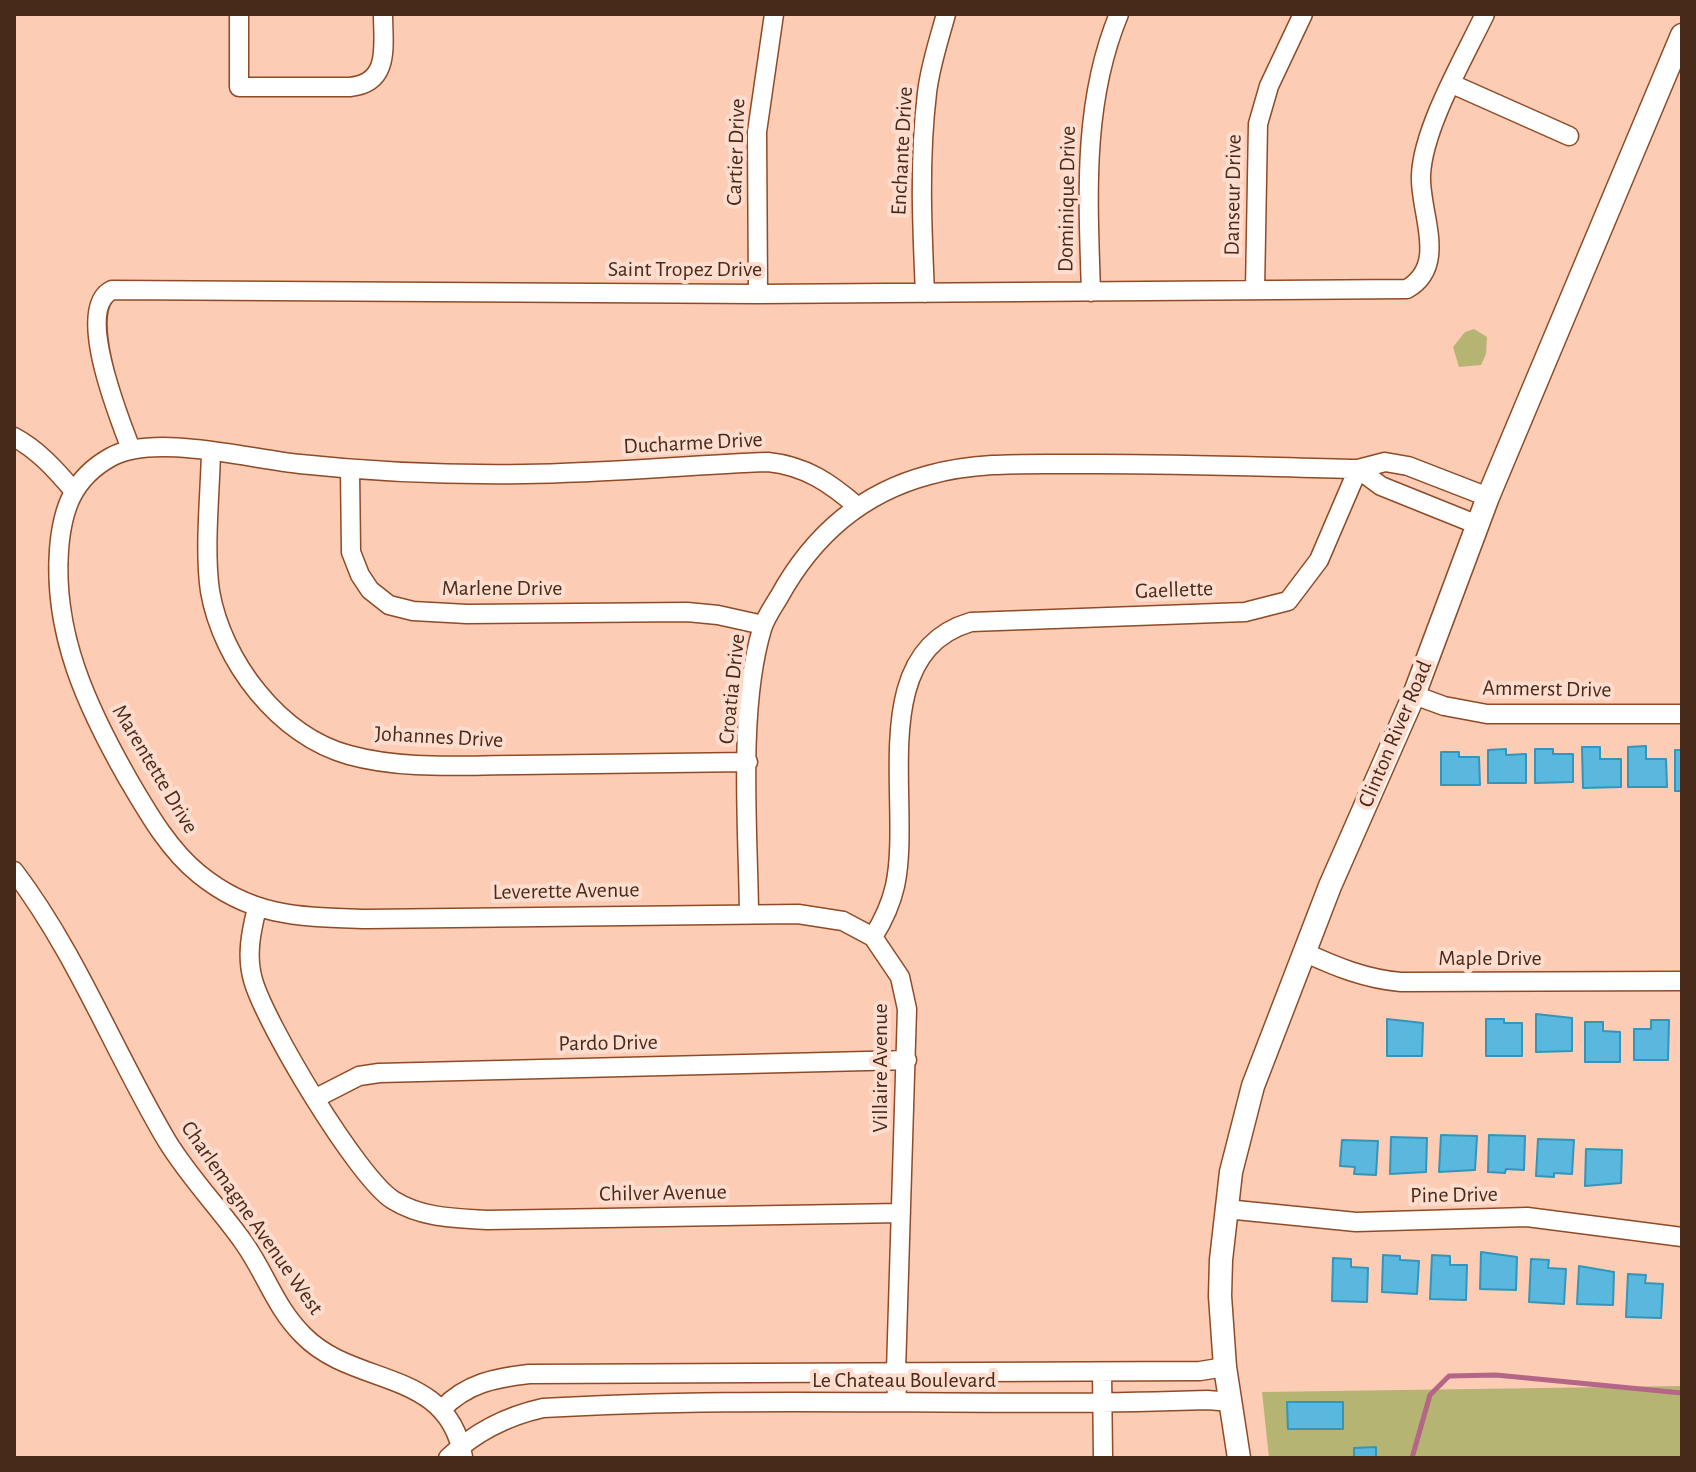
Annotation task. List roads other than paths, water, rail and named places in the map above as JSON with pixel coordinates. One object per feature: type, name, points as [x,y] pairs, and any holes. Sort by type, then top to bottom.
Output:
[{"type":"street","points":[[239,14],[239,87],[350,87],[374,79],[382,63],[383,14]]},
{"type":"street","name":"Cartier Drive","points":[[758,294],[757,132],[774,14]]},
{"type":"street","name":"Enchante Drive","points":[[925,293],[921,193],[925,113],[927,90],[946,14]]},
{"type":"street","name":"Dominique Drive","points":[[1091,292],[1088,172],[1091,122],[1103,62],[1119,14]]},
{"type":"street","name":"Danseur Drive","points":[[1255,290],[1258,124],[1269,86],[1303,14]]},
{"type":"street","points":[[1485,14],[1452,84],[1569,136]]},
{"type":"street","name":"Clinton River Road","points":[[1239,1458],[1225,1367],[1220,1296],[1226,1209],[1239,1134],[1253,1086],[1330,886],[1414,695],[1488,497],[1682,35]]},
{"type":"street","name":"Saint Tropez Drive","points":[[131,449],[109,392],[99,337],[100,300],[112,290],[758,294],[1398,291],[1416,284],[1423,276],[1431,254],[1421,171],[1425,144],[1452,84]]},
{"type":"street","points":[[14,437],[29,445],[52,465],[73,490]]},
{"type":"street","name":"Ducharme Drive","points":[[73,490],[99,464],[131,449],[178,448],[350,470],[524,474],[768,462],[810,472],[858,507]]},
{"type":"street","name":"Johannes Drive","points":[[211,452],[210,591],[223,631],[251,684],[281,715],[314,740],[348,755],[409,765],[748,762]]},
{"type":"street","points":[[858,507],[900,484],[930,475],[984,466],[1105,464],[1358,469],[1385,462],[1408,466],[1488,497]]},
{"type":"street","points":[[1358,469],[1381,486],[1478,525]]},
{"type":"street","name":"Gaellette","points":[[873,937],[883,921],[896,884],[900,725],[908,684],[921,655],[943,633],[971,622],[1245,612],[1288,601],[1319,560],[1358,469]]},
{"type":"street","name":"Marlene Drive","points":[[350,470],[351,552],[365,583],[381,601],[389,605],[413,611],[467,614],[687,612],[763,625]]},
{"type":"street","name":"Marentette Drive","points":[[73,490],[61,526],[58,597],[69,654],[100,730],[137,794],[177,852],[215,886],[257,908]]},
{"type":"street","name":"Croatia Drive","points":[[749,912],[748,762],[755,656],[763,625],[804,556],[824,534],[858,507]]},
{"type":"street","name":"Ammerst Drive","points":[[1414,695],[1444,706],[1487,714],[1682,714]]},
{"type":"street","name":"Charlemagne Avenue West","points":[[14,871],[69,954],[121,1058],[169,1144],[245,1245],[285,1315],[305,1338],[325,1352],[411,1387],[442,1409],[454,1425],[457,1454]]},
{"type":"street","points":[[257,908],[250,932],[253,982],[316,1098]]},
{"type":"street","name":"Leverette Avenue","points":[[257,908],[319,917],[367,919],[749,912],[823,916],[843,921],[873,937]]},
{"type":"street","name":"Villaire Avenue","points":[[873,937],[891,960],[904,993],[907,1060],[897,1402]]},
{"type":"street","name":"Maple Drive","points":[[1304,952],[1335,967],[1374,980],[1682,981]]},
{"type":"street","name":"Pardo Drive","points":[[316,1098],[359,1076],[407,1071],[907,1060]]},
{"type":"street","name":"Chilver Avenue","points":[[316,1098],[350,1153],[374,1183],[390,1198],[426,1214],[487,1220],[901,1213]]},
{"type":"street","name":"Pine Drive","points":[[1226,1209],[1356,1222],[1527,1217],[1682,1237]]},
{"type":"street","name":"Le Chateau Boulevard","points":[[442,1409],[463,1391],[487,1379],[529,1374],[1102,1372],[1200,1371],[1225,1367]]},
{"type":"street","points":[[1102,1372],[1103,1458]]},
{"type":"street","points":[[574,1373],[574,1406]]},
{"type":"street","name":"Le Chateau Boulevard","points":[[457,1454],[490,1427],[522,1412],[543,1408],[897,1402],[1232,1402]]},
{"type":"waterway","points":[[1412,1458],[1430,1395],[1449,1376],[1496,1375],[1682,1393]]}]
